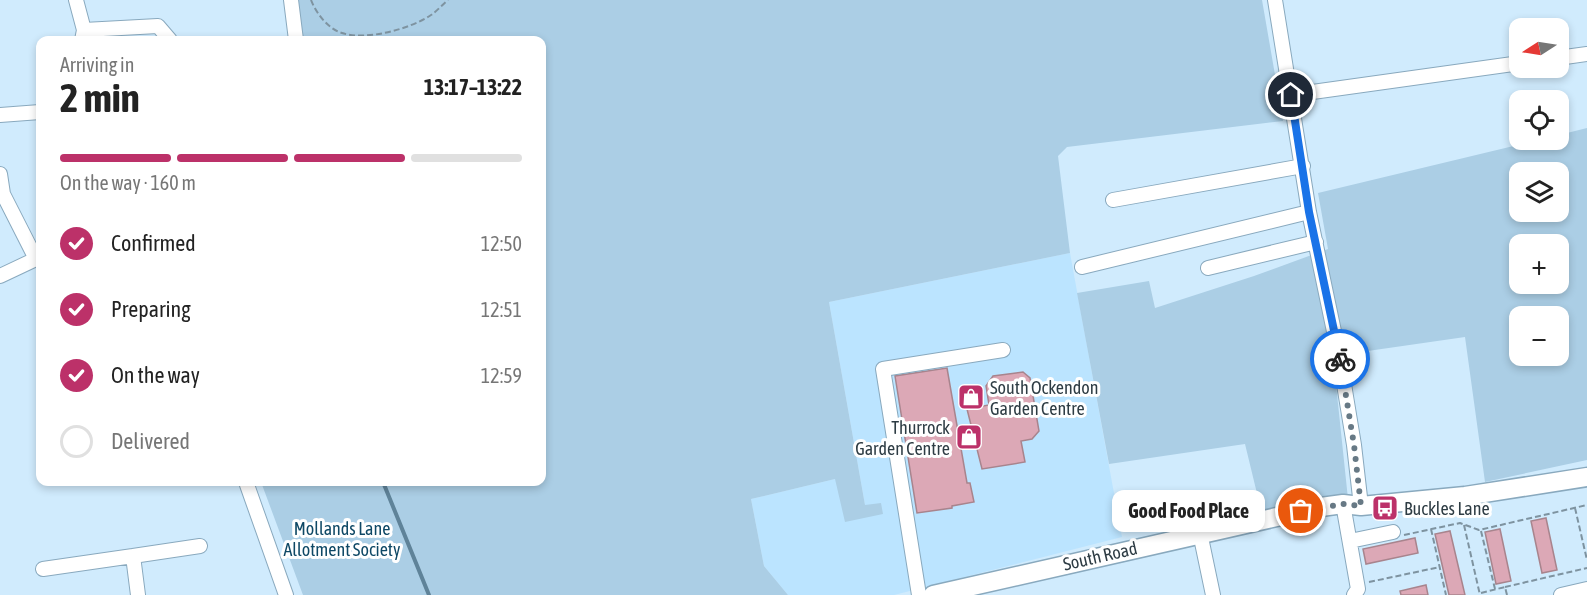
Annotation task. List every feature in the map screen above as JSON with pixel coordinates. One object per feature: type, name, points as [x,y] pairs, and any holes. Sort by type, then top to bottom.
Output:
[{"type":"main road","name":"South Road","points":[[933,595],[1321,507],[1465,496],[1587,477]]},
{"type":"street","points":[[76,0],[83,35],[158,26],[167,36]]},
{"type":"street","points":[[291,0],[296,36]]},
{"type":"street","points":[[1275,0],[1309,212],[1342,371],[1354,445],[1350,541],[1358,588],[1354,595]]},
{"type":"street","points":[[1569,56],[1587,54]]},
{"type":"street","points":[[1291,95],[1509,65]]},
{"type":"street","points":[[0,115],[36,112]]},
{"type":"street","points":[[1113,200],[1303,166]]},
{"type":"street","points":[[0,174],[3,194],[36,259],[0,276]]},
{"type":"street","points":[[1082,267],[1309,212]]},
{"type":"street","points":[[1208,268],[1316,242]]},
{"type":"street","points":[[919,595],[911,532],[883,369],[1003,350]]},
{"type":"street","points":[[247,486],[286,595]]},
{"type":"street","points":[[1350,541],[1393,532]]},
{"type":"street","points":[[1200,533],[1213,595]]},
{"type":"street","points":[[43,569],[200,546]]},
{"type":"street","points":[[133,556],[138,595]]},
{"type":"street","points":[[1561,595],[1587,589]]},
{"type":"path","points":[[311,0],[320,16],[330,26],[341,33],[353,35],[385,33],[417,23],[433,14],[448,0]]},
{"type":"path","points":[[1393,532],[1401,536],[1460,523],[1481,530],[1587,505]]},
{"type":"path","points":[[1575,508],[1587,560]]},
{"type":"path","points":[[1463,524],[1480,594],[1587,568]]},
{"type":"path","points":[[1431,529],[1446,595]]},
{"type":"path","points":[[1481,530],[1495,589]]},
{"type":"path","points":[[1368,582],[1440,567]]},
{"type":"path","points":[[1505,587],[1507,595]]},
{"type":"shaded area","name":"South Ockendon Garden Centre","points":[[1070,253],[1122,537],[894,595],[788,595],[764,566],[751,499],[835,479],[865,505],[829,302]]},
{"type":"green space","name":"Mollands Lane Allotment Society","points":[[292,0],[1262,0],[1283,121],[1067,147],[1058,156],[1070,253],[829,302],[865,505],[881,503],[883,514],[845,522],[835,479],[751,499],[764,566],[788,595],[303,595],[262,486],[546,486],[546,36],[300,36]]},
{"type":"green space","points":[[1587,128],[1587,460],[1485,482],[1465,337],[1333,356],[1348,499],[1261,510],[1245,444],[1109,464],[1077,293],[1149,281],[1155,308],[1328,249],[1318,193],[1509,147],[1509,150],[1569,150],[1569,132]]},
{"type":"building","points":[[947,368],[967,483],[970,483],[974,502],[917,513],[895,376]]},
{"type":"building","points":[[1023,372],[1030,378],[1039,431],[1032,439],[1021,441],[1025,462],[982,469],[967,409],[989,405],[986,386],[993,376]]},
{"type":"building","points":[[1546,518],[1557,570],[1542,573],[1531,521]]},
{"type":"building","points":[[1500,529],[1511,581],[1496,584],[1485,532]]},
{"type":"building","points":[[1450,531],[1465,595],[1449,595],[1435,534]]},
{"type":"building","points":[[1415,538],[1418,553],[1366,564],[1363,549]]},
{"type":"building","points":[[1426,585],[1428,595],[1401,595],[1400,591]]},
{"type":"waterway","points":[[385,486],[429,595]]},
{"type":"way so far","points":[[1301,511],[1343,504],[1361,506],[1340,359]]},
{"type":"place","name":"South Ockendon Garden Centre","points":[[971,397]]},
{"type":"place","name":"Thurrock Garden Centre","points":[[969,437]]},
{"type":"place","name":"Buckles Lane","points":[[1385,508]]},
{"type":"place","name":"Good Food Place","points":[[1301,511]]},
{"type":"route","points":[[1291,95],[1309,212],[1340,359]]}]
